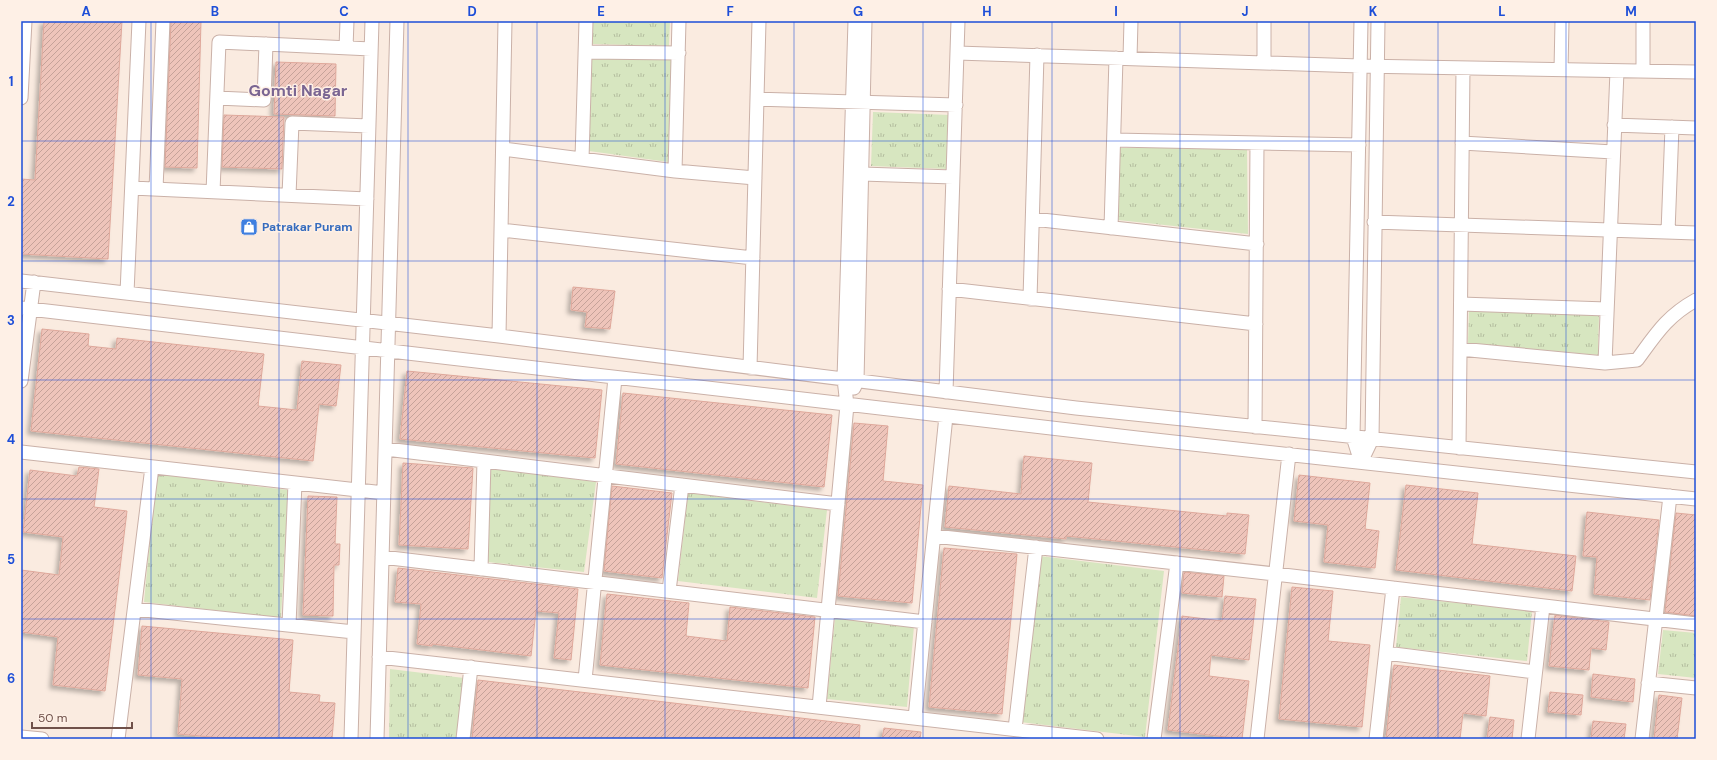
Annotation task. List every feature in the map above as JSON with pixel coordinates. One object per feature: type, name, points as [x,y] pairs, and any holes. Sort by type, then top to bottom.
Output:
[{"type":"street","points":[[21,98],[25,21]]},
{"type":"street","points":[[128,293],[139,21]]},
{"type":"street","points":[[156,189],[163,21]]},
{"type":"street","points":[[346,48],[347,21]]},
{"type":"street","points":[[351,739],[372,21]]},
{"type":"street","points":[[377,739],[397,21]]},
{"type":"street","points":[[499,336],[505,21]]},
{"type":"street","points":[[582,160],[586,21]]},
{"type":"street","points":[[675,171],[680,21]]},
{"type":"street","points":[[750,368],[759,21]]},
{"type":"street","points":[[847,405],[858,381],[862,174],[855,21]]},
{"type":"street","points":[[819,707],[847,405],[844,379],[858,103],[865,21]]},
{"type":"street","points":[[946,392],[958,21]]},
{"type":"street","points":[[1130,58],[1131,21]]},
{"type":"street","points":[[1264,21],[1264,62]]},
{"type":"street","points":[[1361,21],[1353,437],[1361,462]]},
{"type":"street","points":[[1361,462],[1372,439],[1378,21]]},
{"type":"street","points":[[1561,70],[1562,21]]},
{"type":"street","points":[[1643,21],[1643,71]]},
{"type":"street","points":[[213,192],[219,42],[371,49]]},
{"type":"street","points":[[217,98],[264,100],[266,44]]},
{"type":"street","points":[[585,52],[678,53]]},
{"type":"street","points":[[957,53],[1360,66],[1696,72]]},
{"type":"street","points":[[1030,299],[1037,55]]},
{"type":"street","points":[[1111,228],[1116,58]]},
{"type":"street","points":[[1459,448],[1463,68]]},
{"type":"street","points":[[1605,363],[1616,71]]},
{"type":"street","points":[[757,99],[956,105]]},
{"type":"street","points":[[289,195],[292,123],[369,126]]},
{"type":"street","points":[[1614,125],[1696,128]]},
{"type":"street","points":[[1668,232],[1672,127]]},
{"type":"street","points":[[1114,140],[1359,145]]},
{"type":"street","points":[[1255,427],[1257,143]]},
{"type":"street","points":[[1462,143],[1613,152]]},
{"type":"street","points":[[503,149],[675,171],[755,178]]},
{"type":"street","points":[[862,174],[953,177]]},
{"type":"street","points":[[132,188],[367,199]]},
{"type":"street","points":[[1032,219],[1257,244]]},
{"type":"street","points":[[1374,222],[1696,233]]},
{"type":"street","points":[[501,230],[753,258]]},
{"type":"street","points":[[21,381],[27,282],[499,336],[1076,408],[1696,472]]},
{"type":"street","points":[[949,289],[1256,324]]},
{"type":"street","points":[[1460,349],[1605,363],[1638,360],[1660,329],[1680,309],[1696,300]]},
{"type":"street","points":[[1461,304],[1608,309]]},
{"type":"street","points":[[25,309],[847,405],[1696,499]]},
{"type":"street","points":[[585,680],[615,378]]},
{"type":"street","points":[[915,718],[946,416]]},
{"type":"street","points":[[386,448],[838,504]]},
{"type":"street","points":[[21,452],[384,493]]},
{"type":"street","points":[[1257,739],[1289,454]]},
{"type":"street","points":[[481,568],[484,461]]},
{"type":"street","points":[[118,739],[152,467]]},
{"type":"street","points":[[290,625],[295,483]]},
{"type":"street","points":[[668,591],[682,485]]},
{"type":"street","points":[[1642,739],[1670,496]]},
{"type":"street","points":[[934,536],[1276,574],[1696,624]]},
{"type":"street","points":[[1014,729],[1036,547]]},
{"type":"street","points":[[382,557],[925,622]]},
{"type":"street","points":[[1154,739],[1177,563]]},
{"type":"street","points":[[1376,739],[1393,588]]},
{"type":"street","points":[[1528,739],[1543,606]]},
{"type":"street","points":[[135,609],[354,632]]},
{"type":"street","points":[[1386,653],[1536,672]]},
{"type":"street","points":[[379,657],[1097,739]]},
{"type":"street","points":[[463,739],[471,667]]},
{"type":"street","points":[[1648,683],[1696,688]]},
{"type":"street","points":[[21,737],[42,739]]},
{"type":"green space","points":[[592,21],[670,21],[669,46],[591,44]]},
{"type":"green space","points":[[592,59],[672,59],[668,162],[589,151]]},
{"type":"green space","points":[[873,112],[950,115],[948,169],[871,166]]},
{"type":"green space","points":[[1119,148],[1247,148],[1248,234],[1118,220]]},
{"type":"green space","points":[[1469,309],[1599,314],[1598,355],[1468,343]]},
{"type":"green space","points":[[490,468],[596,482],[584,572],[487,562]]},
{"type":"green space","points":[[156,474],[288,490],[281,618],[144,602]]},
{"type":"green space","points":[[688,493],[827,510],[817,598],[678,581]]},
{"type":"green space","points":[[1040,556],[1164,571],[1145,737],[1020,722]]},
{"type":"green space","points":[[1401,597],[1532,611],[1527,661],[1396,647]]},
{"type":"green space","points":[[835,618],[914,626],[907,707],[827,699]]},
{"type":"green space","points":[[1663,630],[1696,633],[1696,678],[1658,674]]},
{"type":"green space","points":[[390,669],[464,678],[456,739],[389,739]]},
{"type":"building","points":[[44,21],[122,21],[108,259],[21,254],[21,179],[35,180]]},
{"type":"building","points":[[171,21],[201,21],[197,168],[165,167]]},
{"type":"building","points":[[276,62],[336,64],[335,116],[274,114]]},
{"type":"building","points":[[224,115],[284,117],[282,169],[222,167]]},
{"type":"building","points":[[573,287],[615,291],[610,329],[585,327],[587,312],[571,310]]},
{"type":"building","points":[[42,329],[89,334],[88,346],[116,349],[117,338],[264,354],[258,406],[297,410],[302,361],[341,365],[336,406],[319,404],[313,461],[31,431]]},
{"type":"building","points":[[407,371],[602,390],[595,458],[400,439]]},
{"type":"building","points":[[623,393],[832,415],[824,487],[616,464]]},
{"type":"building","points":[[854,423],[888,426],[883,481],[923,485],[912,603],[838,596]]},
{"type":"building","points":[[1024,456],[1092,463],[1088,502],[1227,516],[1227,513],[1249,515],[1245,554],[1066,536],[1066,539],[945,527],[949,486],[1021,494]]},
{"type":"building","points":[[403,463],[473,468],[468,549],[399,545]]},
{"type":"building","points":[[79,467],[99,469],[94,507],[127,511],[105,691],[53,685],[58,637],[21,632],[21,570],[59,575],[63,537],[23,532],[30,470],[77,476]]},
{"type":"building","points":[[1299,475],[1370,483],[1365,529],[1379,531],[1375,568],[1324,562],[1328,525],[1294,521]]},
{"type":"building","points":[[1406,485],[1478,493],[1472,544],[1576,556],[1572,591],[1396,570]]},
{"type":"building","points":[[612,486],[672,493],[662,578],[604,571]]},
{"type":"building","points":[[308,496],[337,497],[335,544],[340,544],[339,565],[334,565],[333,616],[303,615]]},
{"type":"building","points":[[1587,512],[1659,520],[1650,600],[1594,594],[1597,557],[1583,556]]},
{"type":"building","points":[[1676,513],[1696,515],[1696,616],[1665,612]]},
{"type":"building","points":[[944,548],[1017,554],[1002,714],[929,707]]},
{"type":"building","points":[[398,568],[578,589],[571,660],[554,658],[559,613],[536,611],[531,656],[432,644],[432,646],[417,644],[421,604],[395,602]]},
{"type":"building","points":[[1184,572],[1224,576],[1222,597],[1182,593]]},
{"type":"building","points":[[1292,587],[1333,591],[1328,641],[1370,645],[1362,727],[1279,719]]},
{"type":"building","points":[[607,594],[689,603],[686,636],[727,641],[730,607],[815,617],[808,688],[600,665]]},
{"type":"building","points":[[1225,596],[1256,599],[1249,660],[1211,655],[1209,676],[1249,681],[1242,739],[1168,730],[1182,616],[1222,621]]},
{"type":"building","points":[[1555,615],[1609,622],[1606,650],[1591,648],[1589,670],[1549,666]]},
{"type":"building","points":[[142,626],[293,640],[289,692],[320,695],[319,702],[335,703],[332,739],[233,739],[178,734],[182,679],[138,675]]},
{"type":"building","points":[[1394,665],[1490,676],[1486,716],[1463,713],[1460,739],[1386,739]]},
{"type":"building","points":[[1593,674],[1635,679],[1633,702],[1591,697]]},
{"type":"building","points":[[478,680],[860,725],[859,739],[472,739]]},
{"type":"building","points":[[1550,692],[1583,695],[1581,715],[1548,712]]},
{"type":"building","points":[[1659,695],[1682,698],[1677,739],[1654,739]]},
{"type":"building","points":[[1490,717],[1514,720],[1512,739],[1487,739]]},
{"type":"building","points":[[1593,721],[1626,724],[1624,739],[1591,739]]},
{"type":"building","points":[[884,728],[921,732],[920,739],[882,739]]},
{"type":"place","name":"Patrakar Puram","points":[[249,227]]},
{"type":"district","name":"Gomti Nagar","points":[[298,90]]}]
